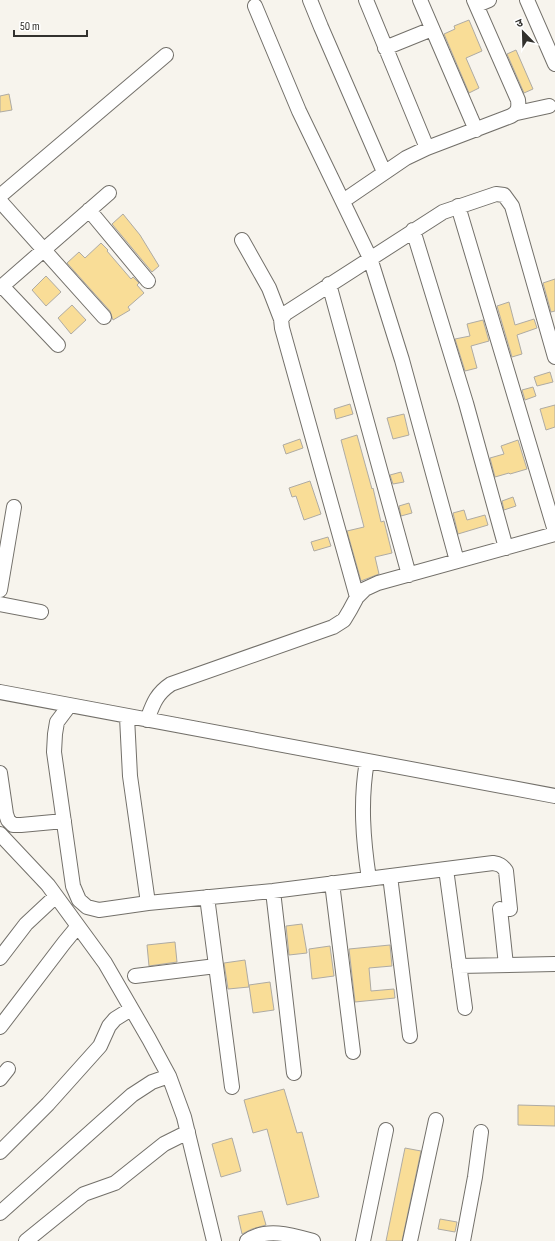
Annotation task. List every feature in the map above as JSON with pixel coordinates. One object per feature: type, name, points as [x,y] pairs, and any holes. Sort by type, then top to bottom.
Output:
[{"type":"street","points":[[310,0],[384,172]]},
{"type":"street","points":[[366,0],[427,148]]},
{"type":"street","points":[[420,0],[476,130]]},
{"type":"street","points":[[527,0],[555,64]]},
{"type":"street","points":[[480,2],[518,100],[519,108],[517,113]]},
{"type":"street","points":[[255,6],[299,112],[370,258],[402,360],[457,561]]},
{"type":"street","points":[[385,48],[432,29]]},
{"type":"street","points":[[0,196],[166,55]]},
{"type":"street","points":[[342,201],[406,158],[427,148],[517,113],[549,106]]},
{"type":"street","points":[[58,345],[1,287],[109,193]]},
{"type":"street","points":[[281,320],[292,308],[443,212],[496,194],[504,195],[512,206],[555,357]]},
{"type":"street","points":[[0,201],[104,317]]},
{"type":"street","points":[[147,720],[155,699],[162,690],[171,684],[333,627],[344,620],[357,597],[365,589],[378,583],[555,533],[458,206]]},
{"type":"street","points":[[89,210],[148,281]]},
{"type":"street","points":[[413,230],[466,402],[506,548]]},
{"type":"street","points":[[242,240],[269,288],[281,320],[357,597]]},
{"type":"street","points":[[329,284],[409,575]]},
{"type":"street","points":[[0,590],[14,507]]},
{"type":"street","points":[[0,604],[41,612]]},
{"type":"street","points":[[0,692],[147,720],[365,772],[555,796]]},
{"type":"street","points":[[69,706],[57,722],[54,752],[73,886],[79,900],[87,907],[100,910],[148,903],[274,891],[446,869],[498,864],[506,871],[506,965]]},
{"type":"street","points":[[127,717],[130,776],[148,903]]},
{"type":"street","points":[[365,772],[364,844],[369,879]]},
{"type":"street","points":[[0,774],[6,814],[8,820],[13,825],[64,821]]},
{"type":"street","points":[[0,834],[21,855],[56,896],[105,963],[169,1076],[184,1117],[214,1241]]},
{"type":"street","points":[[446,869],[465,1008]]},
{"type":"street","points":[[390,876],[410,1036]]},
{"type":"street","points":[[332,883],[353,1052]]},
{"type":"street","points":[[274,891],[294,1072]]},
{"type":"street","points":[[0,958],[26,924],[56,896]]},
{"type":"street","points":[[207,897],[232,1087]]},
{"type":"street","points":[[0,1027],[64,942],[78,926]]},
{"type":"street","points":[[459,966],[555,964]]},
{"type":"street","points":[[135,976],[216,966]]},
{"type":"street","points":[[0,1152],[48,1104],[100,1046],[109,1026],[115,1018],[132,1009]]},
{"type":"street","points":[[0,1213],[124,1101],[144,1086],[169,1076]]},
{"type":"street","points":[[410,1241],[436,1120]]},
{"type":"street","points":[[363,1241],[386,1130]]},
{"type":"street","points":[[26,1241],[84,1194],[115,1183],[164,1144],[188,1132]]},
{"type":"street","points":[[463,1241],[475,1177],[481,1132]]},
{"type":"street","points":[[247,1241],[261,1234],[277,1232],[313,1241]]},
{"type":"building","points":[[469,20],[482,51],[466,58],[479,88],[469,93],[444,34],[455,29],[454,26]]},
{"type":"building","points":[[516,50],[533,89],[524,93],[507,54]]},
{"type":"building","points":[[9,94],[12,110],[0,112],[0,96]]},
{"type":"building","points":[[123,214],[140,235],[159,266],[152,272],[112,224]]},
{"type":"building","points":[[101,243],[131,279],[133,277],[139,283],[137,285],[144,293],[128,307],[130,310],[113,320],[110,311],[67,263],[79,252],[85,258]]},
{"type":"building","points":[[46,276],[61,292],[46,306],[32,290]]},
{"type":"building","points":[[555,279],[555,311],[551,312],[543,283]]},
{"type":"building","points":[[509,302],[515,325],[534,319],[537,328],[517,335],[522,354],[512,357],[497,306]]},
{"type":"building","points":[[72,305],[86,320],[71,334],[58,318]]},
{"type":"building","points":[[483,320],[489,341],[471,346],[477,368],[465,371],[455,339],[470,336],[467,324]]},
{"type":"building","points":[[550,372],[553,382],[537,386],[534,377]]},
{"type":"building","points":[[533,387],[536,396],[525,400],[522,390]]},
{"type":"building","points":[[350,404],[353,414],[336,419],[334,409]]},
{"type":"building","points":[[555,405],[555,427],[546,430],[540,409]]},
{"type":"building","points":[[404,414],[409,435],[393,439],[387,418]]},
{"type":"building","points":[[357,435],[372,489],[373,488],[381,522],[384,521],[392,553],[375,557],[379,574],[361,581],[347,531],[364,527],[341,440]]},
{"type":"building","points":[[300,439],[303,448],[286,454],[283,445]]},
{"type":"building","points":[[518,440],[527,469],[495,477],[490,458],[504,454],[501,446]]},
{"type":"building","points":[[401,472],[404,482],[393,484],[390,475]]},
{"type":"building","points":[[310,481],[321,514],[304,520],[296,496],[292,497],[289,488]]},
{"type":"building","points":[[513,497],[516,506],[504,510],[502,501]]},
{"type":"building","points":[[409,503],[412,513],[401,516],[399,506]]},
{"type":"building","points":[[464,510],[467,520],[485,515],[488,525],[458,534],[453,513]]},
{"type":"building","points":[[328,537],[331,546],[314,551],[311,542]]},
{"type":"building","points":[[302,924],[307,953],[289,955],[286,926]]},
{"type":"building","points":[[175,942],[177,962],[149,966],[147,945]]},
{"type":"building","points":[[390,945],[392,966],[369,968],[371,991],[394,989],[395,998],[355,1002],[349,949]]},
{"type":"building","points":[[330,946],[334,976],[312,979],[309,949]]},
{"type":"building","points":[[245,960],[249,987],[228,989],[224,963]]},
{"type":"building","points":[[270,982],[274,1010],[253,1013],[249,985]]},
{"type":"building","points":[[284,1089],[297,1133],[302,1132],[319,1197],[287,1205],[267,1129],[253,1133],[244,1100]]},
{"type":"building","points":[[518,1105],[555,1106],[555,1126],[518,1125]]},
{"type":"building","points":[[232,1138],[241,1171],[221,1177],[212,1144]]},
{"type":"building","points":[[405,1148],[421,1151],[402,1241],[386,1241]]},
{"type":"building","points":[[262,1211],[266,1225],[242,1234],[238,1216]]},
{"type":"building","points":[[440,1219],[457,1222],[455,1232],[438,1229]]}]
